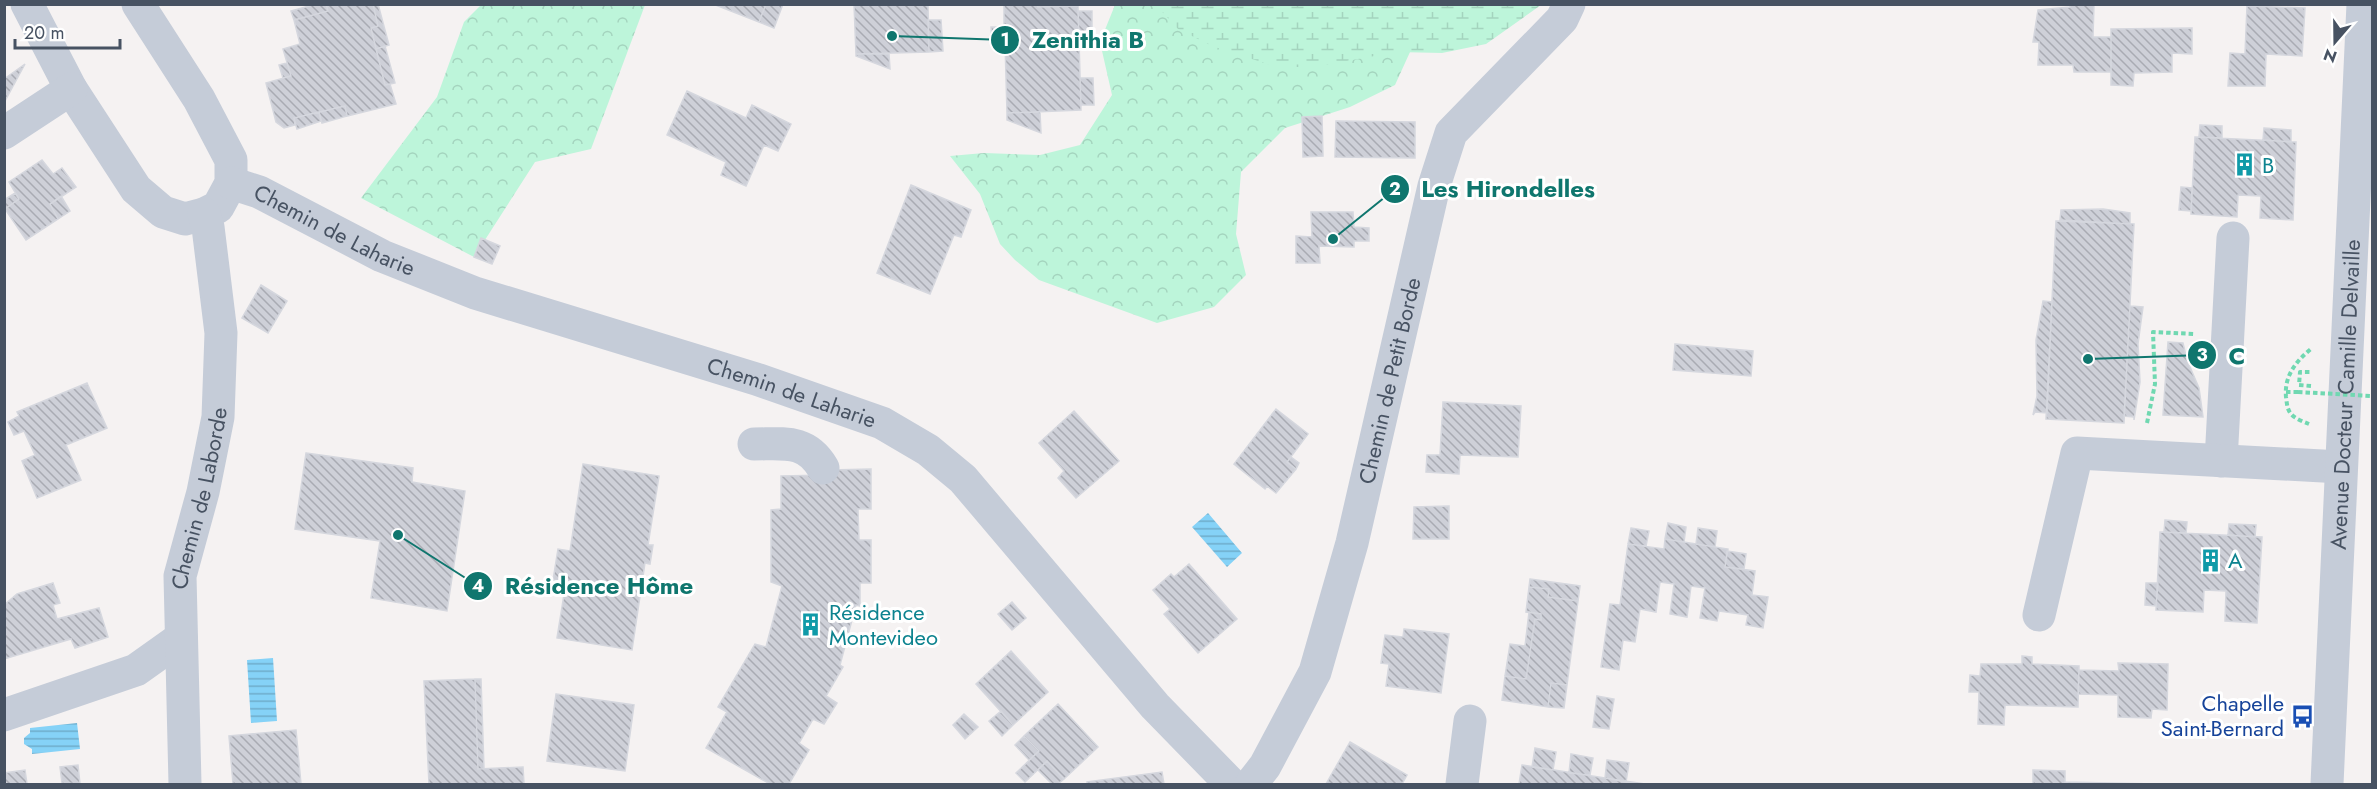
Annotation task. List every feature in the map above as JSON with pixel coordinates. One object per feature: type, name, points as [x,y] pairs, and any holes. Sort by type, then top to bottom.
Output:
[{"type":"street","points":[[27,4],[71,89],[136,189],[163,212],[185,219],[204,214],[218,207],[231,183],[231,160],[199,99],[138,4]]},
{"type":"street","name":"Chemin de Petit Borde","points":[[1251,784],[1265,766],[1316,672],[1352,543],[1434,186],[1451,133],[1562,19],[1569,4]]},
{"type":"street","name":"Avenue Docteur Camille Delvaille","points":[[2327,784],[2363,4]]},
{"type":"street","points":[[4,133],[71,89]]},
{"type":"street","name":"Chemin de Laharie","points":[[231,183],[259,192],[382,256],[475,293],[756,379],[882,423],[928,450],[963,479],[1155,706],[1231,784]]},
{"type":"street","name":"Chemin de Laborde","points":[[185,784],[180,576],[203,492],[218,417],[221,333],[208,227],[204,214]]},
{"type":"street","points":[[2221,461],[2233,238]]},
{"type":"street","points":[[754,444],[792,444],[815,454],[823,468]]},
{"type":"street","points":[[2040,615],[2077,453],[2341,467]]},
{"type":"street","points":[[4,715],[136,670],[181,638]]},
{"type":"street","points":[[1462,784],[1470,721]]},
{"type":"path","points":[[2136,456],[2149,418],[2155,384],[2153,332],[2228,336]]},
{"type":"path","points":[[2317,344],[2301,357],[2290,372],[2286,392],[2287,408],[2292,415],[2318,427]]},
{"type":"path","points":[[2311,385],[2299,385],[2300,372],[2312,372]]},
{"type":"path","points":[[2286,392],[2373,396]]},
{"type":"green space","points":[[481,5],[645,5],[591,149],[535,162],[474,257],[361,198],[437,97],[464,22]]},
{"type":"green space","points":[[1115,5],[1158,5],[1363,18],[1410,52],[1395,85],[1350,107],[1285,128],[1241,172],[1236,234],[1246,275],[1214,307],[1157,323],[1039,280],[1000,244],[980,194],[950,156],[984,153],[1040,155],[1080,145],[1112,95],[1100,42]]},
{"type":"green space","points":[[1156,5],[1541,5],[1486,44],[1442,53],[1397,52],[1313,67],[1277,67],[1212,46],[1178,29]]},
{"type":"water","points":[[1208,513],[1242,553],[1227,567],[1192,527]]},
{"type":"water","points":[[273,658],[277,721],[251,723],[247,660]]},
{"type":"water","points":[[77,723],[80,749],[32,754],[32,749],[24,744],[24,738],[30,733],[30,728]]},
{"type":"building","points":[[316,4],[326,4],[328,11],[294,20],[291,11]]},
{"type":"building","points":[[326,4],[373,4],[378,26],[371,28],[385,85],[390,84],[396,104],[347,116],[345,106],[294,118],[295,125],[284,128],[276,122],[266,83],[291,76],[283,49],[300,44],[294,20],[328,11]]},
{"type":"building","points":[[373,4],[378,4],[389,45],[376,49],[371,28],[378,26]]},
{"type":"building","points":[[713,4],[766,4],[759,22]]},
{"type":"building","points":[[766,4],[783,4],[774,28],[759,22]]},
{"type":"building","points":[[854,4],[928,4],[929,52],[856,54]]},
{"type":"building","points":[[1004,4],[1037,4],[1038,7],[1078,6],[1081,110],[1007,113],[1005,42],[992,42],[991,27],[1004,27]]},
{"type":"building","points":[[1037,4],[1067,4],[1067,6],[1038,7]]},
{"type":"building","points":[[2070,4],[2094,4],[2093,37],[2111,37],[2111,72],[2074,72],[2073,65],[2038,65],[2039,42],[2033,42],[2038,10],[2070,7]]},
{"type":"building","points":[[2247,6],[2305,8],[2302,56],[2266,54],[2265,86],[2228,86],[2230,53],[2245,54]]},
{"type":"building","points":[[1078,11],[1092,11],[1092,39],[1079,40]]},
{"type":"building","points":[[928,20],[941,20],[943,51],[929,52]]},
{"type":"building","points":[[2192,28],[2192,54],[2172,53],[2172,72],[2134,73],[2133,86],[2111,85],[2111,29]]},
{"type":"building","points":[[385,46],[395,83],[385,85],[376,49]]},
{"type":"building","points":[[856,54],[889,54],[890,69],[856,56]]},
{"type":"building","points":[[287,63],[291,76],[283,78],[279,65]]},
{"type":"building","points":[[25,64],[5,101],[4,79]]},
{"type":"building","points":[[1080,78],[1093,78],[1094,105],[1081,105]]},
{"type":"building","points":[[687,91],[746,118],[752,105],[791,124],[778,151],[764,145],[746,186],[721,175],[726,162],[667,135]]},
{"type":"building","points":[[345,106],[347,116],[322,123],[319,112]]},
{"type":"building","points":[[319,112],[321,121],[297,129],[294,118]]},
{"type":"building","points":[[1040,112],[1041,133],[1007,120],[1007,113]]},
{"type":"building","points":[[1322,116],[1323,156],[1303,157],[1302,117]]},
{"type":"building","points":[[1336,121],[1415,122],[1415,158],[1335,157]]},
{"type":"building","points":[[2200,125],[2222,126],[2222,138],[2199,137]]},
{"type":"building","points":[[2264,128],[2291,130],[2291,142],[2263,140]]},
{"type":"building","name":"B","points":[[2195,137],[2296,142],[2293,220],[2260,218],[2261,196],[2238,195],[2237,217],[2191,214]]},
{"type":"building","points":[[42,160],[53,174],[62,168],[76,187],[50,204],[58,219],[26,240],[5,209],[19,199],[9,182]]},
{"type":"building","points":[[911,185],[971,210],[961,237],[954,235],[930,294],[877,273]]},
{"type":"building","points":[[2181,187],[2192,188],[2191,211],[2179,210]]},
{"type":"building","points":[[15,193],[19,199],[5,209],[4,200]]},
{"type":"building","points":[[61,196],[70,211],[58,219],[50,204]]},
{"type":"building","points":[[2103,209],[2130,213],[2130,224],[2060,220],[2061,210]]},
{"type":"building","points":[[1311,212],[1353,212],[1354,227],[1369,228],[1369,241],[1354,241],[1354,247],[1319,246],[1320,263],[1296,263],[1296,236],[1312,237]]},
{"type":"building","points":[[2056,221],[2134,224],[2124,423],[2046,419]]},
{"type":"building","points":[[481,238],[500,246],[492,264],[474,257]]},
{"type":"building","points":[[261,285],[287,301],[268,333],[242,318]]},
{"type":"building","points":[[2043,301],[2052,302],[2047,413],[2035,412],[2033,415],[2037,396],[2036,340]]},
{"type":"building","points":[[2130,306],[2143,307],[2138,344],[2140,382],[2134,420],[2134,417],[2124,416]]},
{"type":"building","points":[[2168,342],[2183,343],[2187,360],[2199,388],[2203,417],[2163,415]]},
{"type":"building","points":[[1675,344],[1753,351],[1751,376],[1673,370]]},
{"type":"building","points":[[87,383],[107,428],[66,445],[81,480],[37,498],[22,461],[35,455],[24,431],[14,435],[8,422],[19,416],[17,412]]},
{"type":"building","points":[[1443,402],[1521,406],[1518,457],[1460,455],[1459,474],[1426,472],[1427,455],[1440,455]]},
{"type":"building","points":[[1276,409],[1308,434],[1287,462],[1296,469],[1276,493],[1267,486],[1265,489],[1234,464]]},
{"type":"building","points":[[1074,411],[1119,461],[1076,498],[1058,478],[1064,471],[1039,443]]},
{"type":"building","points":[[306,453],[413,468],[412,482],[465,491],[447,611],[371,598],[380,541],[295,529]]},
{"type":"building","points":[[1291,457],[1299,463],[1296,469],[1287,462]]},
{"type":"building","points":[[583,464],[659,476],[648,545],[653,545],[650,564],[645,563],[632,650],[557,638],[566,582],[553,580],[558,549],[570,551]]},
{"type":"building","name":"Résidence Montevideo","points":[[871,469],[871,509],[858,509],[859,540],[871,540],[871,583],[860,583],[860,606],[856,605],[840,665],[843,667],[826,696],[837,703],[824,724],[813,719],[799,743],[809,750],[789,784],[770,784],[706,748],[727,712],[718,707],[755,644],[766,647],[782,586],[771,582],[771,510],[781,509],[781,476],[829,475],[830,470]]},
{"type":"building","points":[[1449,506],[1449,539],[1413,539],[1414,507]]},
{"type":"building","points":[[2165,520],[2187,522],[2186,533],[2164,532]]},
{"type":"building","points":[[1668,523],[1686,527],[1684,542],[1665,539]]},
{"type":"building","points":[[2229,524],[2256,525],[2255,537],[2228,535]]},
{"type":"building","points":[[1631,528],[1649,531],[1646,546],[1628,544]]},
{"type":"building","points":[[1698,528],[1717,531],[1715,547],[1696,544]]},
{"type":"building","name":"A","points":[[2160,532],[2262,537],[2257,623],[2225,621],[2226,591],[2204,590],[2203,612],[2156,610]]},
{"type":"building","points":[[1665,539],[1728,549],[1725,567],[1755,571],[1752,595],[1768,597],[1763,628],[1746,625],[1748,615],[1719,611],[1717,621],[1700,618],[1705,588],[1691,586],[1687,617],[1670,614],[1674,584],[1660,582],[1656,612],[1640,609],[1635,642],[1623,640],[1619,670],[1601,667],[1610,604],[1620,605],[1628,544],[1664,549]]},
{"type":"building","points":[[1727,551],[1746,554],[1744,569],[1725,567]]},
{"type":"building","points":[[1189,564],[1237,619],[1198,653],[1164,614],[1170,609],[1153,590],[1171,574],[1174,577]]},
{"type":"building","points":[[1530,579],[1580,586],[1578,601],[1548,597],[1549,589],[1529,587]]},
{"type":"building","points":[[53,583],[60,603],[53,605],[57,619],[99,608],[108,637],[75,648],[71,639],[4,659],[4,605],[17,594]]},
{"type":"building","points":[[2146,583],[2158,583],[2156,606],[2145,605]]},
{"type":"building","points":[[1529,587],[1549,589],[1548,597],[1578,601],[1567,685],[1551,683],[1548,707],[1502,700],[1505,676],[1526,679],[1535,619],[1541,620],[1541,614],[1526,612]]},
{"type":"building","points":[[1012,602],[1026,618],[1012,630],[998,614]]},
{"type":"building","points":[[1529,612],[1541,614],[1541,620],[1535,619],[1526,679],[1505,676],[1510,644],[1525,646]]},
{"type":"building","points":[[1404,629],[1449,634],[1441,693],[1386,686],[1389,664],[1381,663],[1385,635],[1403,637]]},
{"type":"building","points":[[1011,651],[1048,692],[1013,725],[976,684]]},
{"type":"building","points":[[2022,656],[2032,657],[2032,664],[2079,666],[2078,707],[2005,705],[2004,725],[1978,724],[1979,692],[1969,692],[1970,675],[1980,676],[1981,664],[2022,664]]},
{"type":"building","points":[[2118,663],[2168,664],[2167,710],[2152,709],[2151,718],[2118,717],[2118,695],[2078,694],[2079,670],[2119,671]]},
{"type":"building","points":[[475,679],[478,769],[523,767],[524,784],[429,784],[424,681]]},
{"type":"building","points":[[475,679],[481,679],[484,769],[478,769]]},
{"type":"building","points":[[1551,683],[1567,685],[1564,708],[1548,707]]},
{"type":"building","points":[[556,694],[634,705],[625,771],[547,761]]},
{"type":"building","points":[[1597,696],[1614,699],[1609,729],[1593,727]]},
{"type":"building","points":[[1058,704],[1098,747],[1064,779],[1047,761],[1025,782],[1016,773],[1039,751],[1024,736]]},
{"type":"building","points":[[1001,711],[1013,725],[1002,736],[989,721]]},
{"type":"building","points":[[964,714],[978,727],[965,739],[953,725]]},
{"type":"building","points":[[296,730],[301,784],[233,784],[229,736]]},
{"type":"building","points":[[1024,736],[1039,751],[1029,760],[1015,745]]},
{"type":"building","points":[[1350,742],[1407,775],[1402,784],[1326,784]]},
{"type":"building","points":[[1535,748],[1556,752],[1553,770],[1532,767]]},
{"type":"building","points":[[1571,754],[1593,758],[1590,775],[1569,773]]},
{"type":"building","points":[[1607,760],[1629,763],[1626,782],[1605,778]]},
{"type":"building","points":[[1047,761],[1064,779],[1058,784],[1052,784],[1038,770]]},
{"type":"building","points":[[78,765],[80,784],[62,783],[60,767]]},
{"type":"building","points":[[1522,765],[1605,778],[1645,784],[1519,784]]},
{"type":"building","points":[[25,770],[27,784],[4,784],[4,773]]},
{"type":"building","points":[[2033,770],[2065,771],[2065,782],[2156,784],[2033,784]]},
{"type":"building","points":[[1162,772],[1164,784],[1087,784],[1087,782]]},
{"type":"place","name":"Zenithia B","points":[[892,36]]},
{"type":"place","name":"B","points":[[2244,165]]},
{"type":"place","name":"Les Hirondelles","points":[[1333,239]]},
{"type":"place","name":"C","points":[[2088,359]]},
{"type":"place","name":"Résidence Hôme","points":[[398,535]]},
{"type":"place","name":"A","points":[[2210,560]]},
{"type":"place","name":"Résidence Montevideo","points":[[811,625]]},
{"type":"place","name":"Chapelle Saint-Bernard","points":[[2302,716]]}]
